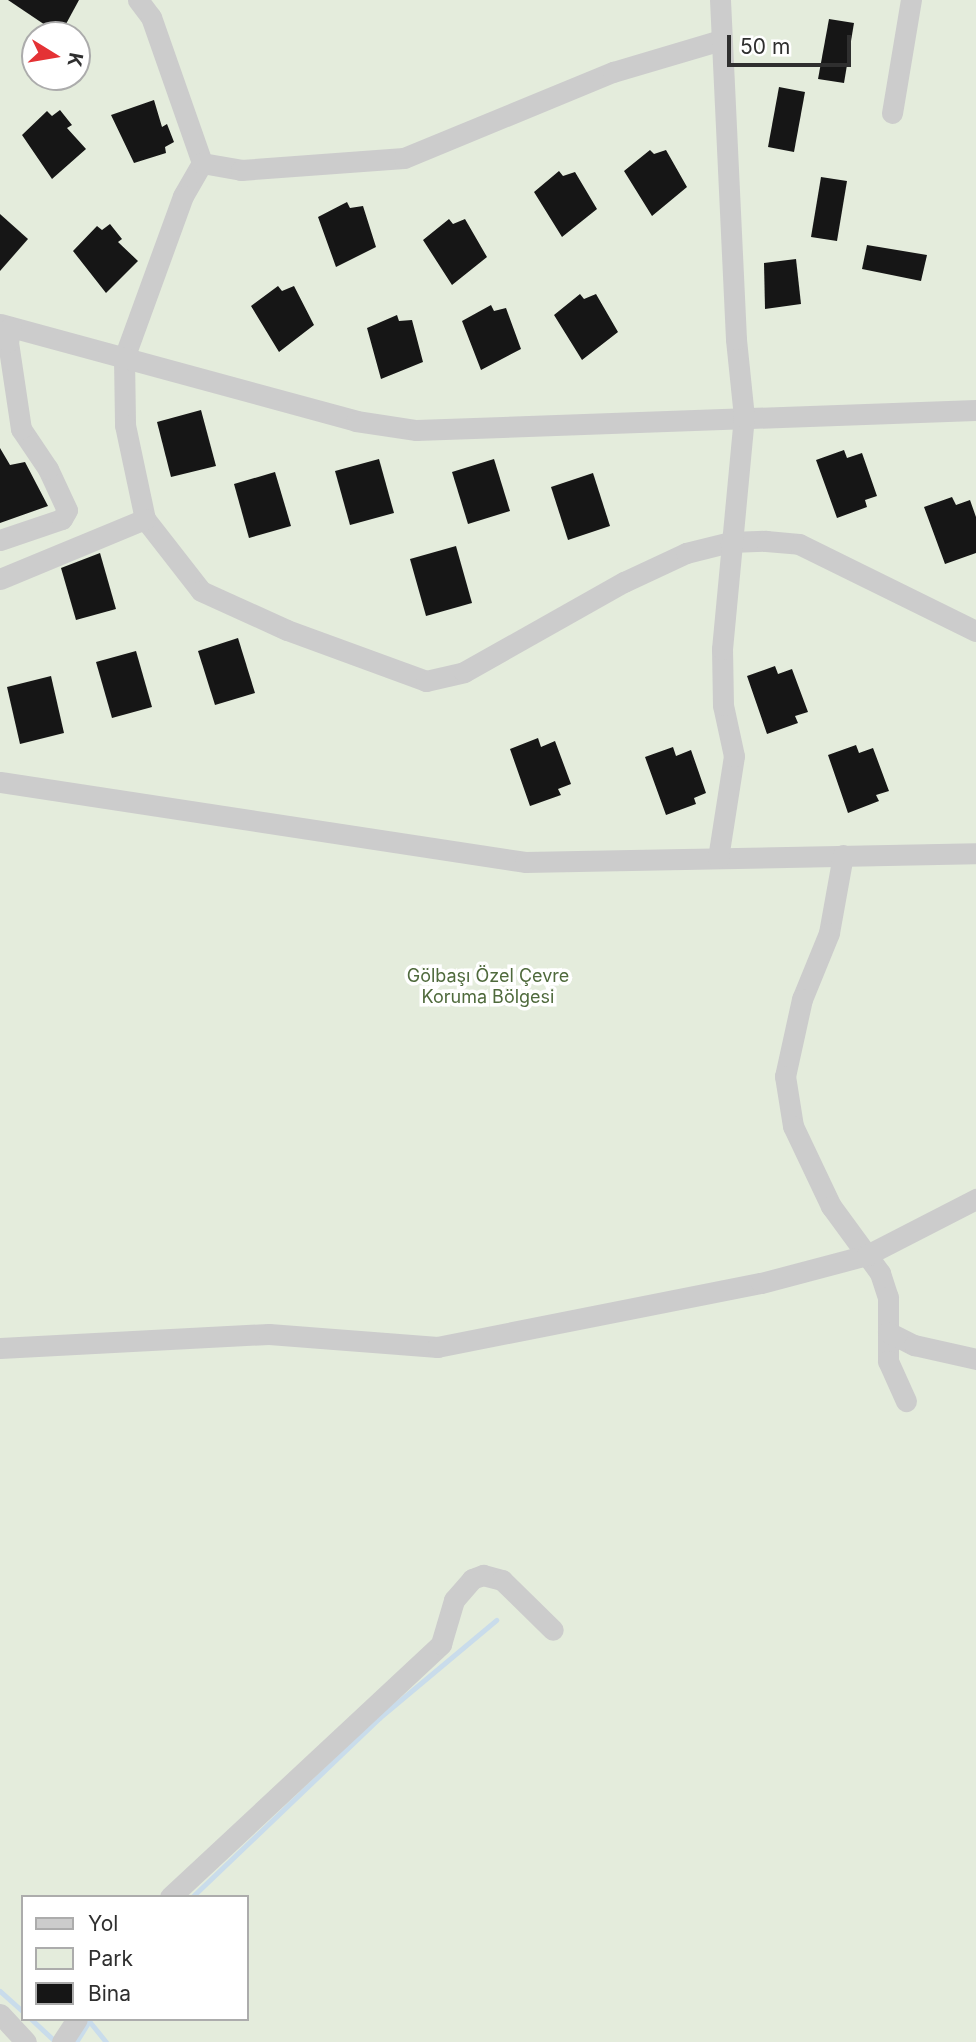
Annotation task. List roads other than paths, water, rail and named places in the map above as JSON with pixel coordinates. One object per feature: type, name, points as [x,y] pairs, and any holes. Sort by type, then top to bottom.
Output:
[{"type":"street","points":[[138,0],[151,16],[202,163],[183,196],[124,358],[125,425],[145,519],[201,591],[287,630],[426,681],[464,672],[624,582],[686,553],[730,542],[799,544],[976,631]]},
{"type":"street","points":[[718,858],[734,756],[721,679],[730,542],[744,418],[720,0]]},
{"type":"street","points":[[892,113],[911,0]]},
{"type":"street","points":[[202,163],[240,170],[404,158],[613,72],[721,40]]},
{"type":"street","points":[[0,540],[62,519],[67,510],[48,469],[21,429],[5,325],[356,421],[416,430],[976,410]]},
{"type":"street","points":[[1,577],[145,519]]},
{"type":"street","points":[[0,782],[525,862],[976,853]]},
{"type":"street","points":[[843,855],[829,933],[802,999],[785,1076],[793,1126],[831,1206],[880,1273],[888,1297],[888,1360],[906,1401]]},
{"type":"street","points":[[0,1348],[269,1334],[437,1347],[761,1283],[867,1255],[976,1199]]},
{"type":"street","points":[[888,1332],[914,1345],[976,1359]]},
{"type":"street","points":[[172,1895],[441,1644],[454,1600],[472,1579],[488,1575],[502,1580],[553,1630]]},
{"type":"street","points":[[0,2014],[26,2042]]},
{"type":"street","points":[[63,2040],[76,2021]]},
{"type":"waterway","points":[[194,1895],[379,1718],[496,1620]]},
{"type":"waterway","points":[[0,1991],[21,2010]]},
{"type":"waterway","points":[[33,2021],[56,2042]]},
{"type":"waterway","points":[[89,2021],[106,2042]]},
{"type":"waterway","points":[[76,2042],[89,2021]]},
{"type":"park label","name":"Gölbaşı Özel Çevre Koruma Bölgesi","points":[[488,988]]}]
